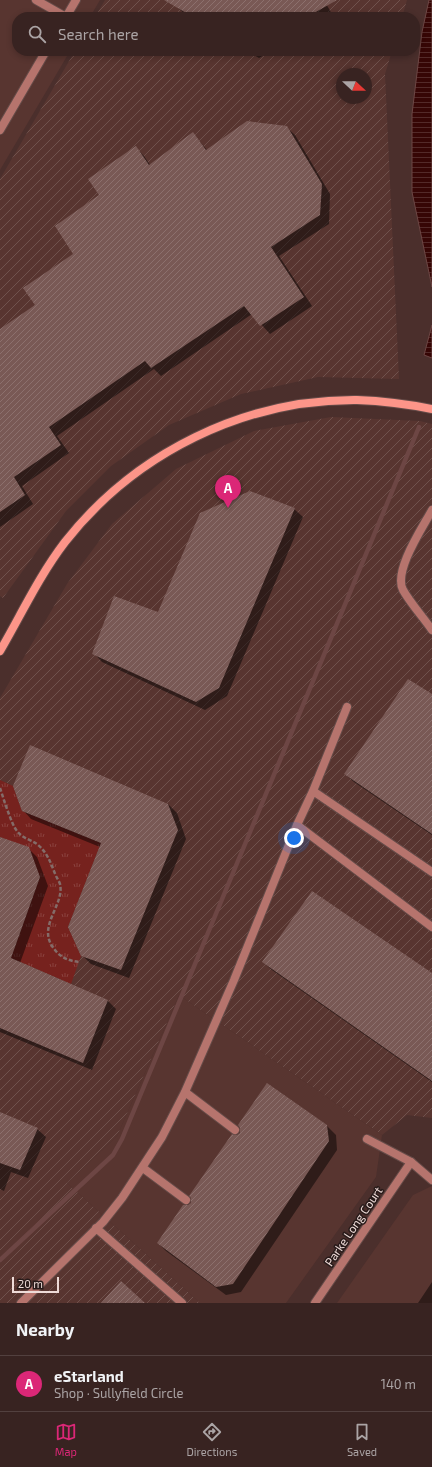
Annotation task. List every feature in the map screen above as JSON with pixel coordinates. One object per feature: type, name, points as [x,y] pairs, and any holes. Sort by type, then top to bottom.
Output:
[{"type":"street","points":[[36,0],[57,12]]},
{"type":"street","points":[[69,12],[76,0]]},
{"type":"street","points":[[0,130],[43,56]]},
{"type":"street","points":[[0,651],[51,562],[82,522],[113,491],[138,471],[181,444],[205,432],[253,414],[305,404],[358,400],[412,405],[432,409]]},
{"type":"street","points":[[432,510],[409,551],[401,578],[403,588],[432,630]]},
{"type":"street","points":[[0,633],[8,638]]},
{"type":"street","points":[[22,1303],[96,1228],[122,1198],[162,1138],[185,1092],[234,980],[347,707]]},
{"type":"street","points":[[313,791],[432,872]]},
{"type":"street","points":[[297,825],[432,927]]},
{"type":"street","points":[[185,1092],[235,1130]]},
{"type":"street","points":[[367,1139],[411,1162],[432,1180]]},
{"type":"street","name":"Parke Long Court","points":[[315,1303],[411,1162]]},
{"type":"street","points":[[143,1168],[186,1200]]},
{"type":"street","points":[[96,1228],[182,1303]]},
{"type":"path","points":[[0,788],[16,831],[37,844],[43,850],[49,859],[60,883],[60,893],[48,927],[48,940],[56,952],[62,957],[73,962],[79,962]]},
{"type":"shaded area","points":[[0,0],[100,0],[93,12],[12,12],[12,56],[67,56],[0,170]]},
{"type":"shaded area","points":[[105,0],[407,0],[403,12],[98,12]]},
{"type":"shaded area","points":[[429,0],[432,0],[432,287],[412,192],[412,114],[422,32]]},
{"type":"shaded area","points":[[72,56],[390,56],[385,74],[399,379],[318,377],[241,394],[169,425],[111,466],[66,511],[3,598],[0,596],[0,179]]},
{"type":"shaded area","points":[[432,325],[432,358],[424,355]]},
{"type":"shaded area","points":[[331,417],[420,421],[432,424],[432,1118],[407,1115],[382,1135],[179,995],[117,1136],[67,1183],[200,1303],[0,1303],[0,698],[67,584],[112,524],[176,469],[254,431]]},
{"type":"shaded area","points":[[179,995],[382,1135],[376,1177],[286,1303],[200,1303],[67,1183],[117,1136]]},
{"type":"shaded area","points":[[432,1186],[432,1303],[337,1303],[413,1195]]},
{"type":"green space","points":[[0,780],[13,786],[22,811],[101,843],[68,927],[81,956],[71,984],[11,958],[40,877],[29,850],[0,837]]},
{"type":"building","points":[[164,0],[337,0],[316,12],[184,12]]},
{"type":"building","points":[[247,121],[287,126],[322,184],[320,215],[271,247],[304,297],[260,326],[244,306],[151,368],[145,361],[49,427],[61,445],[14,477],[25,495],[0,512],[0,329],[35,305],[23,288],[73,254],[55,226],[99,195],[88,179],[136,146],[149,165],[193,132],[206,150]]},
{"type":"building","points":[[250,491],[295,508],[219,688],[196,702],[92,654],[114,596],[158,612],[200,513]]},
{"type":"building","points":[[408,679],[432,694],[432,834],[344,774]]},
{"type":"building","points":[[30,745],[168,804],[178,830],[121,970],[81,956],[68,927],[101,843],[22,811],[13,786]]},
{"type":"building","points":[[0,837],[29,847],[40,877],[11,958],[108,1000],[83,1063],[0,1028]]},
{"type":"building","points":[[312,891],[432,973],[432,1081],[262,962]]},
{"type":"building","points":[[267,1083],[327,1125],[329,1141],[233,1284],[216,1287],[157,1243],[183,1205],[188,1205],[191,1203],[191,1198],[189,1196],[232,1134],[237,1135],[240,1133],[240,1128],[238,1125]]},
{"type":"building","points":[[0,1112],[38,1128],[20,1170],[0,1163]]},
{"type":"building","points":[[121,1281],[145,1303],[101,1303]]},
{"type":"waterway","points":[[0,1260],[113,1155],[122,1139],[419,427]]},
{"type":"place","name":"eStarland","points":[[228,508]]}]
